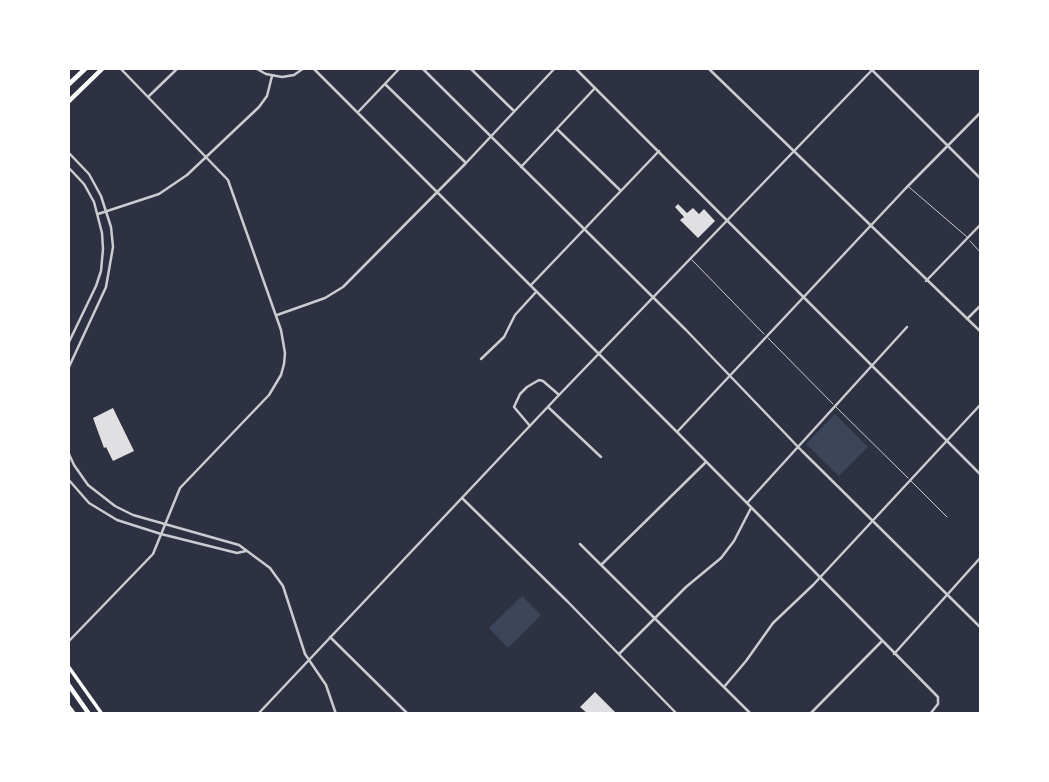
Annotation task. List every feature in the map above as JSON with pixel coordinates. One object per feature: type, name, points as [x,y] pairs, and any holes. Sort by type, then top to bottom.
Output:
[{"type":"highway","points":[[68,85],[86,68]]},
{"type":"highway","points":[[68,102],[103,68]]},
{"type":"highway","points":[[68,684],[89,714]]},
{"type":"highway","points":[[68,706],[74,714]]},
{"type":"main road","points":[[68,666],[102,714]]},
{"type":"street","points":[[68,642],[153,554],[183,484],[269,396],[282,371],[285,353],[276,315],[234,192],[224,174],[120,68]]},
{"type":"street","points":[[148,97],[178,68]]},
{"type":"street","points":[[255,68],[272,76],[286,77],[304,68]]},
{"type":"street","points":[[313,68],[938,697],[938,704],[930,714]]},
{"type":"street","points":[[358,112],[400,68]]},
{"type":"street","points":[[422,68],[981,628]]},
{"type":"street","points":[[470,68],[514,111]]},
{"type":"street","points":[[276,315],[337,292],[438,192],[555,68]]},
{"type":"street","points":[[575,68],[981,475]]},
{"type":"street","points":[[708,68],[981,332]]},
{"type":"street","points":[[258,714],[872,69],[981,179]]},
{"type":"street","points":[[98,215],[142,201],[174,186],[208,157],[263,102],[272,76]]},
{"type":"street","points":[[385,84],[466,163]]},
{"type":"street","points":[[520,167],[595,88]]},
{"type":"street","points":[[677,432],[869,226],[981,112]]},
{"type":"street","points":[[557,129],[621,191]]},
{"type":"street","points":[[68,152],[96,185],[108,211],[113,237],[110,275],[68,369]]},
{"type":"street","points":[[531,285],[659,152]]},
{"type":"street","points":[[68,167],[84,184],[98,215],[103,241],[101,271],[68,344]]},
{"type":"street","points":[[926,281],[981,224]]},
{"type":"street","points":[[481,359],[504,337],[515,315],[537,291]]},
{"type":"street","points":[[967,319],[981,305]]},
{"type":"street","points":[[747,503],[907,327]]},
{"type":"street","points":[[530,426],[514,407],[527,387],[543,381],[559,395]]},
{"type":"street","points":[[724,687],[747,661],[774,623],[981,404]]},
{"type":"street","points":[[548,407],[601,457]]},
{"type":"street","points":[[68,452],[74,465],[93,489],[108,502],[127,512],[239,545],[262,561],[277,576],[308,660],[326,685],[336,714]]},
{"type":"street","points":[[601,565],[706,461]]},
{"type":"street","points":[[68,468],[74,465]]},
{"type":"street","points":[[68,479],[89,503],[106,514],[162,534],[237,553],[246,551]]},
{"type":"street","points":[[462,498],[677,714]]},
{"type":"street","points":[[619,654],[686,587],[721,558],[734,541],[751,508]]},
{"type":"street","points":[[580,544],[751,714]]},
{"type":"street","points":[[894,654],[981,557]]},
{"type":"street","points":[[330,637],[408,714]]},
{"type":"street","points":[[810,714],[882,641]]},
{"type":"lane","points":[[908,186],[981,253]]},
{"type":"lane","points":[[690,258],[947,517]]},
{"type":"shaded area","points":[[835,414],[868,447],[839,476],[806,444]]},
{"type":"shaded area","points":[[522,596],[541,615],[508,648],[489,628]]},
{"type":"building","points":[[678,204],[687,213],[693,208],[699,214],[704,209],[715,221],[698,238],[680,220],[684,217],[675,207]]},
{"type":"building","points":[[113,408],[134,451],[113,461],[106,447],[104,448],[93,418]]},
{"type":"building","points":[[595,692],[617,714],[588,714],[580,707]]}]
